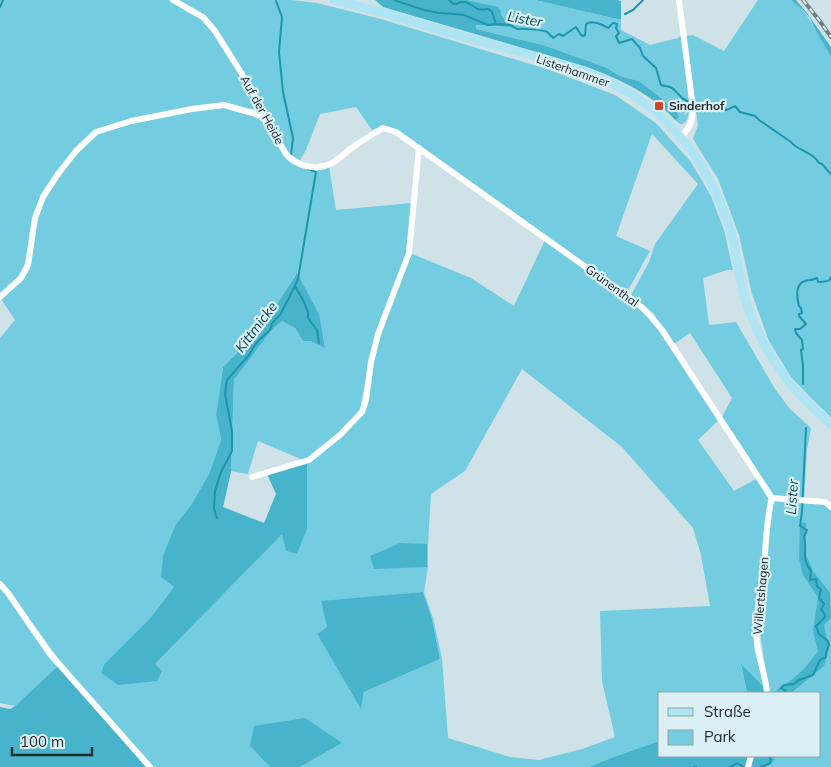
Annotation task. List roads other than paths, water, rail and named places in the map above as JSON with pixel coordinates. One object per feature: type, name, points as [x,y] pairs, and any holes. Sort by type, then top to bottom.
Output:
[{"type":"main road","name":"Listerhammer","points":[[334,0],[595,76],[616,86],[646,105],[681,137],[701,165],[719,199],[730,230],[743,292],[753,320],[779,371],[798,393],[831,424]]},
{"type":"street","name":"Auf der Heide","points":[[173,0],[203,17],[215,31],[252,90],[263,116],[290,159],[300,164],[317,168],[330,164],[367,137],[383,128],[396,132],[419,148]]},
{"type":"street","points":[[679,0],[693,108],[692,121],[681,137]]},
{"type":"street","points":[[0,297],[21,278],[28,265],[35,218],[43,197],[76,151],[96,132],[131,121],[192,109],[224,106],[263,116]]},
{"type":"street","points":[[252,477],[310,460],[340,435],[362,412],[366,400],[371,362],[378,334],[408,253],[419,148]]},
{"type":"street","name":"Grünenthal","points":[[419,148],[629,296],[650,314],[772,498]]},
{"type":"street","points":[[772,498],[825,502],[831,507]]},
{"type":"street","name":"Willertshagen","points":[[767,692],[758,646],[757,629],[768,509],[772,498]]},
{"type":"street","points":[[0,584],[8,592],[50,654],[150,767]]},
{"type":"waterway","points":[[0,7],[3,0]]},
{"type":"waterway","points":[[394,0],[424,10],[464,15],[488,25],[496,24]]},
{"type":"waterway","name":"Lister","points":[[449,0],[455,4],[465,2],[478,9],[489,9],[496,24],[510,25],[517,29],[545,31],[553,38],[559,34],[563,36],[576,27],[583,36],[585,35],[586,24],[591,22],[608,28],[613,23],[617,24],[616,28],[619,33],[616,36],[619,43],[632,39],[640,48],[643,56],[656,68],[661,85],[672,88],[687,101]]},
{"type":"waterway","points":[[625,14],[633,10],[643,0]]},
{"type":"waterway","name":"Kittmicke","points":[[276,1],[282,17],[279,52],[283,92],[293,138],[291,155]]},
{"type":"waterway","name":"Lister","points":[[698,105],[710,111],[714,107],[727,110],[735,106],[740,112],[755,116],[797,148],[813,156],[831,174]]},
{"type":"waterway","name":"Kittmicke","points":[[217,518],[214,509],[215,491],[221,472],[232,451],[232,431],[225,394],[227,380],[249,355],[259,340],[270,330],[272,323],[280,315],[298,279],[316,172],[308,169]]},
{"type":"waterway","name":"Lister","points":[[803,384],[802,340],[795,329],[800,329],[806,324],[799,316],[802,313],[799,306],[798,288],[805,281],[817,278],[818,282],[826,281],[831,277]]},
{"type":"waterway","points":[[295,286],[308,312],[308,318],[317,330],[319,343]]},
{"type":"waterway","name":"Lister","points":[[785,692],[781,688],[784,685],[794,684],[813,675],[820,660],[826,657],[829,645],[828,641],[819,634],[816,626],[825,617],[821,609],[824,604],[819,598],[821,590],[817,586],[816,579],[810,580],[811,571],[805,558],[804,537],[807,530],[800,526],[806,428]]},
{"type":"waterway","name":"Lister","points":[[761,767],[770,763],[771,759],[769,757]]},
{"type":"waterway","name":"Lister","points":[[731,767],[737,763],[744,767]]},
{"type":"railway","points":[[803,0],[831,37]]},
{"type":"place","name":"Sinderhof","points":[[659,106]]}]
